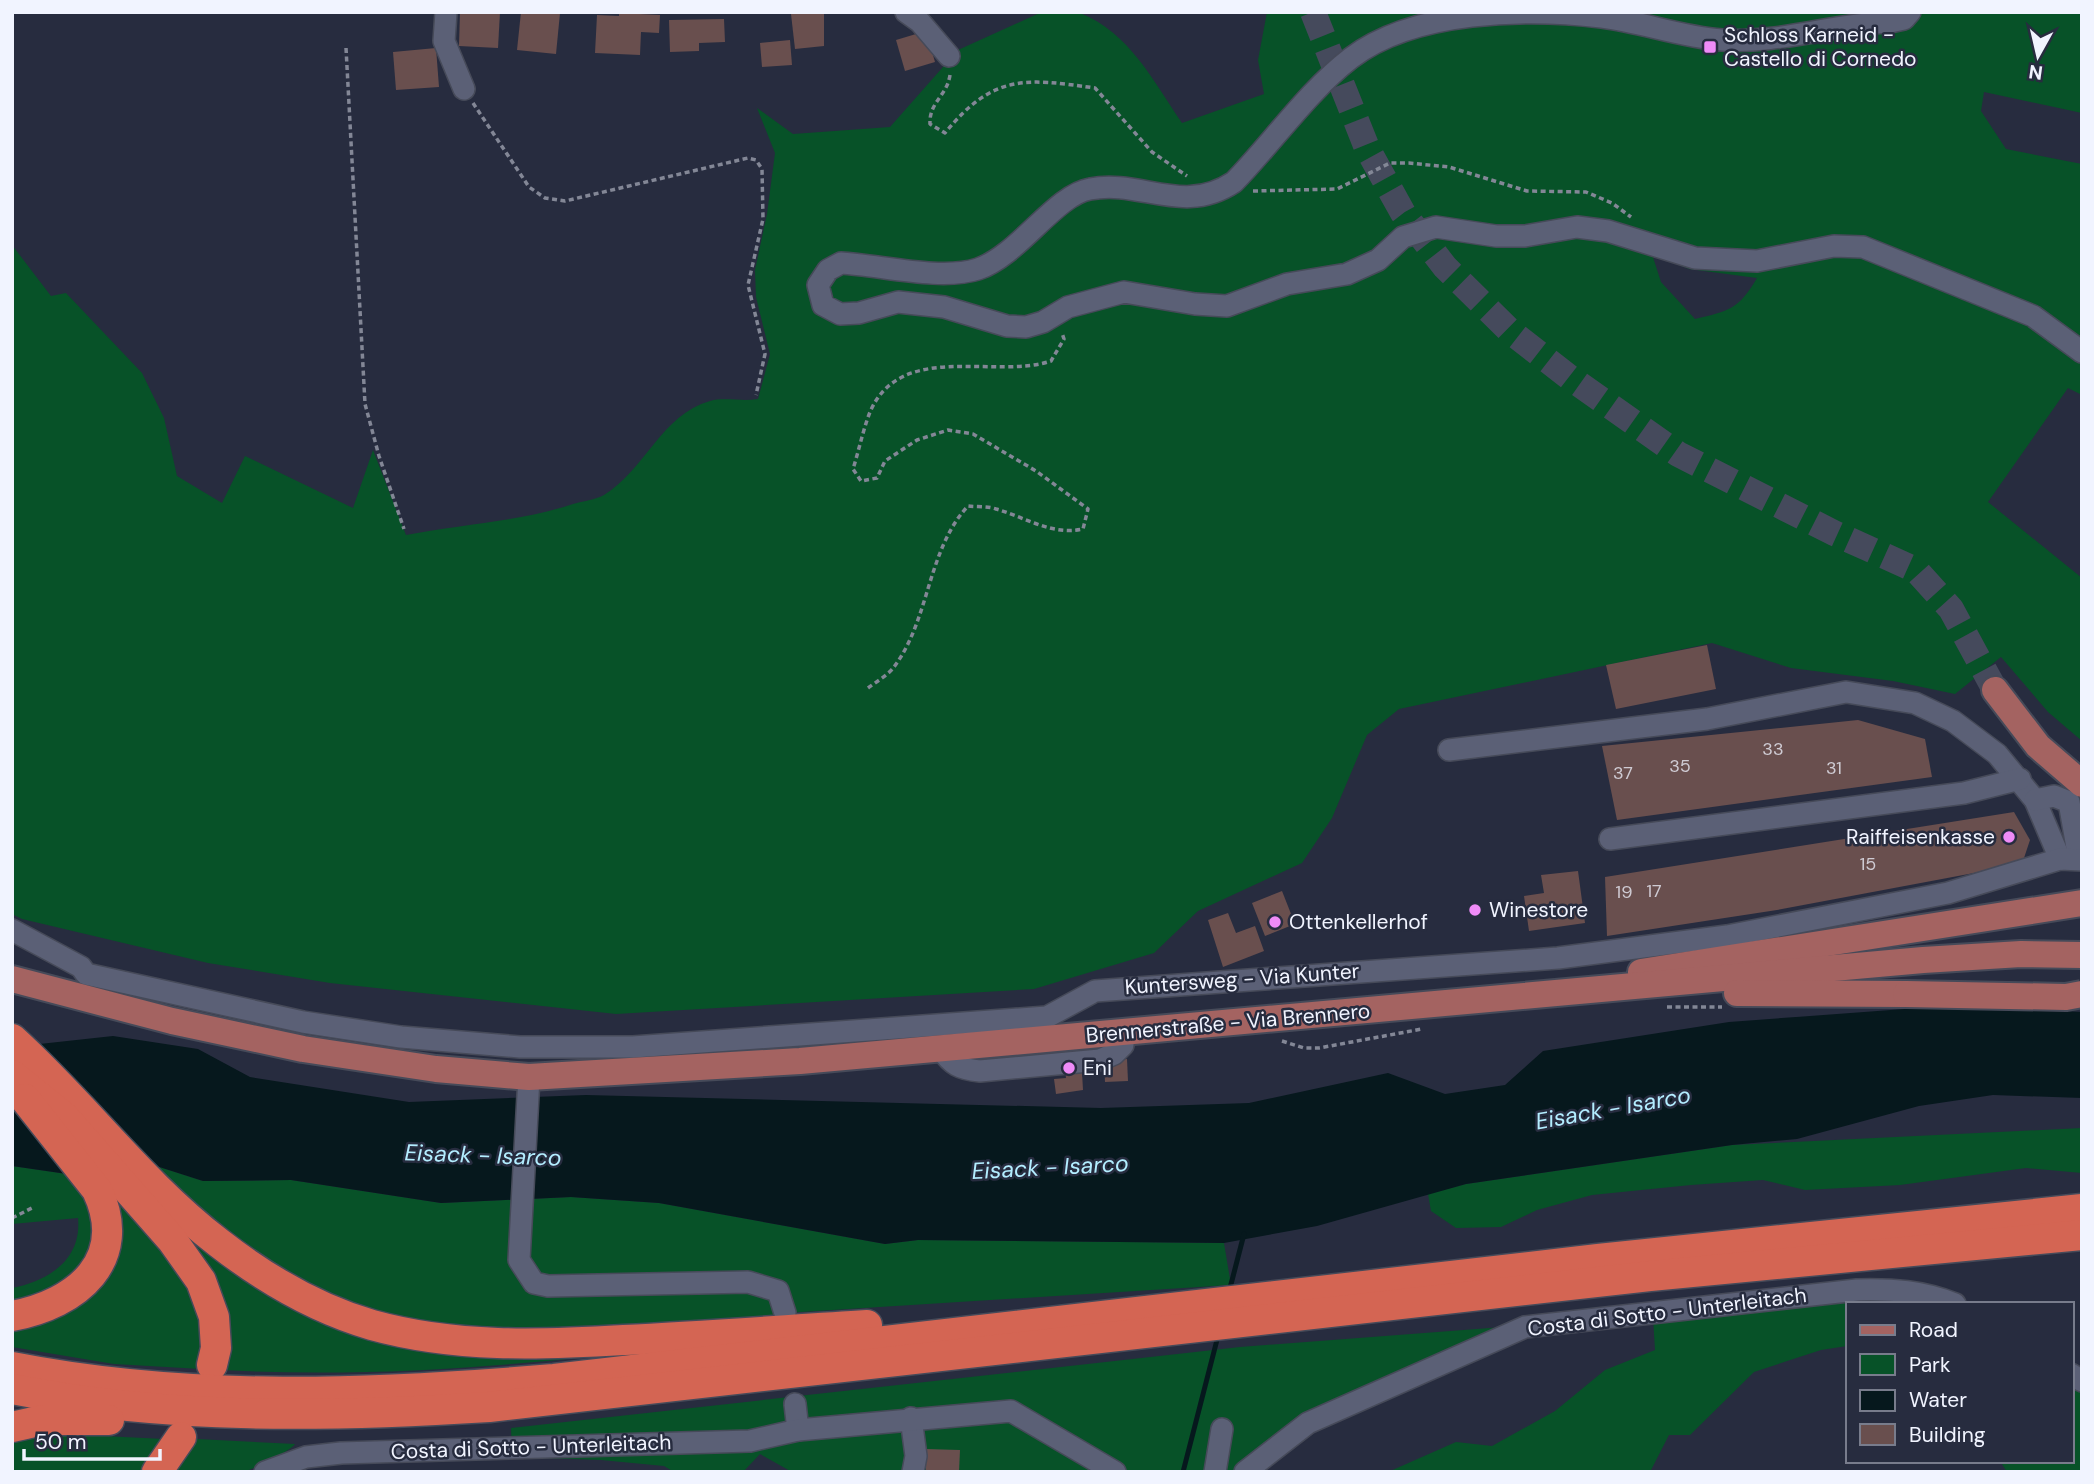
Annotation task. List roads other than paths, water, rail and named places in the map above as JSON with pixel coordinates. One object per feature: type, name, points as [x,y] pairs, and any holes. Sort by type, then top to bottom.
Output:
[{"type":"highway","points":[[17,1056],[64,1117],[147,1210],[201,1281],[214,1317],[216,1348],[212,1366]]},
{"type":"highway","points":[[17,1056],[58,1080],[181,1213],[271,1279],[319,1305],[372,1325],[429,1336],[519,1345],[891,1323],[926,1323],[993,1330]]},
{"type":"highway","points":[[12,1081],[45,1127],[88,1176],[106,1208],[107,1240],[102,1259],[76,1292],[36,1312],[12,1316]]},
{"type":"highway","points":[[12,1389],[166,1410],[308,1415],[555,1402],[1854,1231],[2078,1222]]},
{"type":"highway","points":[[12,1367],[183,1390],[355,1392],[554,1379],[993,1330],[1159,1322]]},
{"type":"highway","points":[[12,1427],[66,1419],[174,1426],[246,1426],[308,1415]]},
{"type":"highway","points":[[157,1472],[181,1437]]},
{"type":"main road","points":[[1996,690],[2038,746],[2081,783]]},
{"type":"main road","points":[[1517,998],[1669,967],[2082,903]]},
{"type":"main road","points":[[1670,995],[1947,958],[2021,954],[2082,955]]},
{"type":"main road","name":"Brennerstraße - Via Brennero","points":[[12,979],[172,1021],[303,1049],[529,1084],[1517,998]]},
{"type":"main road","points":[[1517,998],[1740,993],[2047,997],[2082,994]]},
{"type":"street","points":[[446,12],[444,41],[464,89]]},
{"type":"street","points":[[906,12],[920,22],[949,56]]},
{"type":"street","points":[[1910,12],[1903,19],[1890,22],[1744,40],[1709,39],[1602,18],[1568,15],[1457,17],[1421,24],[1396,33],[1351,58],[1234,182],[1219,192],[1181,197],[1114,188],[1088,189],[1068,201],[1013,249],[978,269],[934,272],[841,263],[828,270],[818,285],[823,305],[840,314],[859,313],[898,302],[944,307],[1007,326],[1026,327],[1068,307],[1124,292],[1195,304],[1227,306],[1287,284],[1347,274],[1378,260],[1403,237],[1436,227],[1525,236],[1577,227],[1608,231],[1695,258],[1757,261],[1834,246],[1863,247],[2033,316],[2082,352]]},
{"type":"street","points":[[1449,750],[1707,719],[1846,692],[1915,703],[1953,721],[1987,745],[2020,779],[2074,859]]},
{"type":"street","points":[[1610,839],[1964,793],[2020,779]]},
{"type":"street","points":[[2035,800],[2054,796],[2069,802],[2074,859]]},
{"type":"street","name":"Kuntersweg - Via Kunter","points":[[12,930],[81,967],[86,974],[303,1022],[401,1037],[520,1047],[634,1047],[1047,1017],[1095,991],[1443,964],[1558,958],[1727,936],[1948,892],[2074,859]]},
{"type":"street","points":[[529,1084],[519,1260],[534,1283],[548,1286],[748,1282],[778,1291],[785,1313]]},
{"type":"street","name":"Costa di Sotto - Unterleitach","points":[[1245,1472],[1308,1423],[1525,1327],[1857,1290],[1898,1289],[1929,1294],[1950,1302]]},
{"type":"street","points":[[795,1404],[798,1430]]},
{"type":"street","name":"Costa di Sotto - Unterleitach","points":[[265,1472],[306,1457],[341,1453],[750,1441],[798,1430],[1011,1411],[1115,1472]]},
{"type":"street","points":[[911,1418],[916,1456],[913,1472]]},
{"type":"street","points":[[1215,1472],[1223,1429]]},
{"type":"water","name":"Eisack - Isarco","points":[[1945,1006],[2082,1012],[2082,1098],[1993,1095],[1919,1106],[1797,1139],[1732,1145],[1466,1184],[1317,1226],[1224,1243],[918,1240],[885,1244],[659,1203],[571,1197],[441,1203],[291,1180],[203,1181],[150,1164],[74,1175],[12,1166],[12,1047],[113,1036],[198,1049],[250,1077],[409,1102],[586,1095],[1101,1108],[1249,1103],[1388,1073],[1445,1094],[1505,1085],[1543,1051],[1729,1022]]},
{"type":"waterway","points":[[1229,1292],[1244,1234]]},
{"type":"waterway","points":[[1183,1472],[1218,1336]]},
{"type":"tunnel","points":[[1313,12],[1367,148],[1403,213],[1445,267],[1511,332],[1569,377],[1678,454],[1834,533],[1916,570],[1951,609],[1995,690]]},
{"type":"place","name":"Schloss Karneid - Castello di Cornedo","points":[[1710,47]]},
{"type":"place","name":"Raiffeisenkasse","points":[[2009,837]]},
{"type":"place","name":"Winestore","points":[[1475,910]]},
{"type":"place","name":"Ottenkellerhof","points":[[1275,922]]},
{"type":"place","name":"Eni","points":[[1069,1068]]}]
